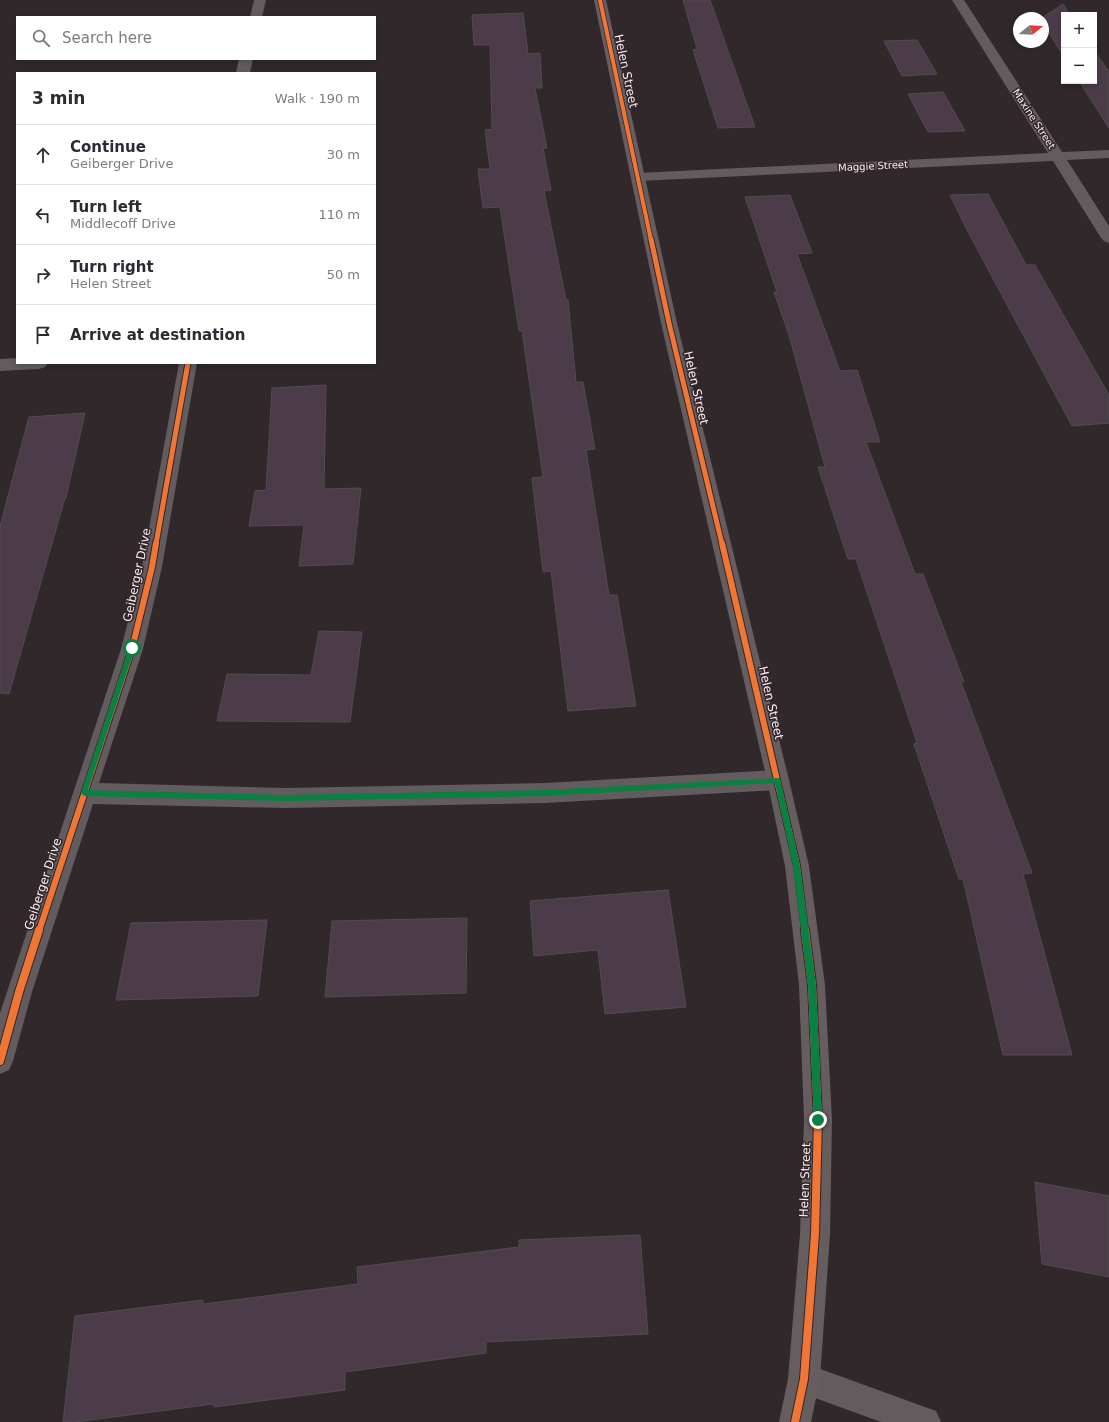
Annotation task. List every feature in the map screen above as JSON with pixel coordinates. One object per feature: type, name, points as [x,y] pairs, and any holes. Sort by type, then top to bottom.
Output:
[{"type":"street","points":[[256,16],[260,0]]},
{"type":"street","name":"Helen Street","points":[[600,0],[669,323],[778,780],[797,866],[812,985],[818,1120],[815,1234],[804,1379],[795,1422]]},
{"type":"street","name":"Maxine Street","points":[[958,0],[1109,238]]},
{"type":"street","points":[[243,72],[246,60]]},
{"type":"street","name":"Maggie Street","points":[[638,177],[1109,154]]},
{"type":"street","points":[[0,365],[20,364]]},
{"type":"street","name":"Geiberger Drive","points":[[0,1061],[19,992],[132,648],[152,567],[188,364]]},
{"type":"street","points":[[84,793],[286,798],[537,793],[778,780]]},
{"type":"street","points":[[804,1379],[924,1422]]},
{"type":"building","points":[[683,0],[710,0],[755,127],[718,128],[693,50],[697,49]]},
{"type":"building","points":[[1063,4],[1068,12],[1061,12],[1061,52],[1049,33],[1049,13]]},
{"type":"building","points":[[523,13],[528,54],[540,53],[542,88],[535,88],[547,148],[543,148],[551,190],[544,191],[566,300],[568,300],[576,382],[583,382],[595,449],[586,450],[609,595],[617,595],[636,706],[568,711],[551,571],[543,572],[532,478],[543,477],[522,331],[519,331],[500,207],[483,208],[478,169],[490,169],[485,130],[492,129],[490,45],[474,45],[472,15]]},
{"type":"building","points":[[917,40],[937,74],[902,76],[884,41]]},
{"type":"building","points":[[1097,54],[1109,72],[1109,128],[1081,84],[1097,84]]},
{"type":"building","points":[[943,92],[965,131],[928,132],[908,94]]},
{"type":"building","points":[[988,194],[1026,265],[1035,265],[1109,395],[1109,423],[1072,426],[967,230],[950,195]]},
{"type":"building","points":[[790,195],[812,253],[797,254],[840,371],[857,370],[880,442],[866,442],[915,574],[923,574],[964,682],[961,682],[1032,873],[1023,874],[1072,1055],[1003,1055],[963,879],[959,879],[914,744],[917,743],[856,559],[848,559],[818,467],[825,467],[789,335],[774,292],[777,292],[745,197]]},
{"type":"building","points":[[326,385],[324,489],[361,488],[353,564],[299,566],[304,525],[249,526],[255,491],[266,490],[272,388]]},
{"type":"building","points":[[85,413],[66,498],[9,694],[0,693],[0,526],[29,417]]},
{"type":"building","points":[[319,631],[362,632],[350,722],[217,721],[227,674],[311,675]]},
{"type":"building","points":[[668,890],[686,1007],[605,1014],[598,950],[534,956],[530,901]]},
{"type":"building","points":[[467,918],[466,993],[325,997],[332,921]]},
{"type":"building","points":[[267,920],[258,996],[116,1000],[131,923]]},
{"type":"building","points":[[1035,1182],[1109,1196],[1109,1277],[1042,1264]]},
{"type":"building","points":[[640,1235],[648,1334],[486,1342],[486,1353],[345,1372],[345,1390],[214,1407],[214,1404],[75,1422],[63,1422],[75,1316],[203,1300],[203,1304],[358,1284],[357,1267],[519,1247],[519,1240]]},
{"type":"cycle path","points":[[600,0],[669,323],[778,780],[797,866],[812,985],[818,1120],[815,1234],[804,1379],[795,1422]]},
{"type":"cycle path","points":[[0,1061],[19,992],[132,649],[152,567],[188,364]]},
{"type":"route","points":[[132,648],[84,793],[286,798],[545,793],[778,780],[797,866],[812,985],[818,1120]]}]
